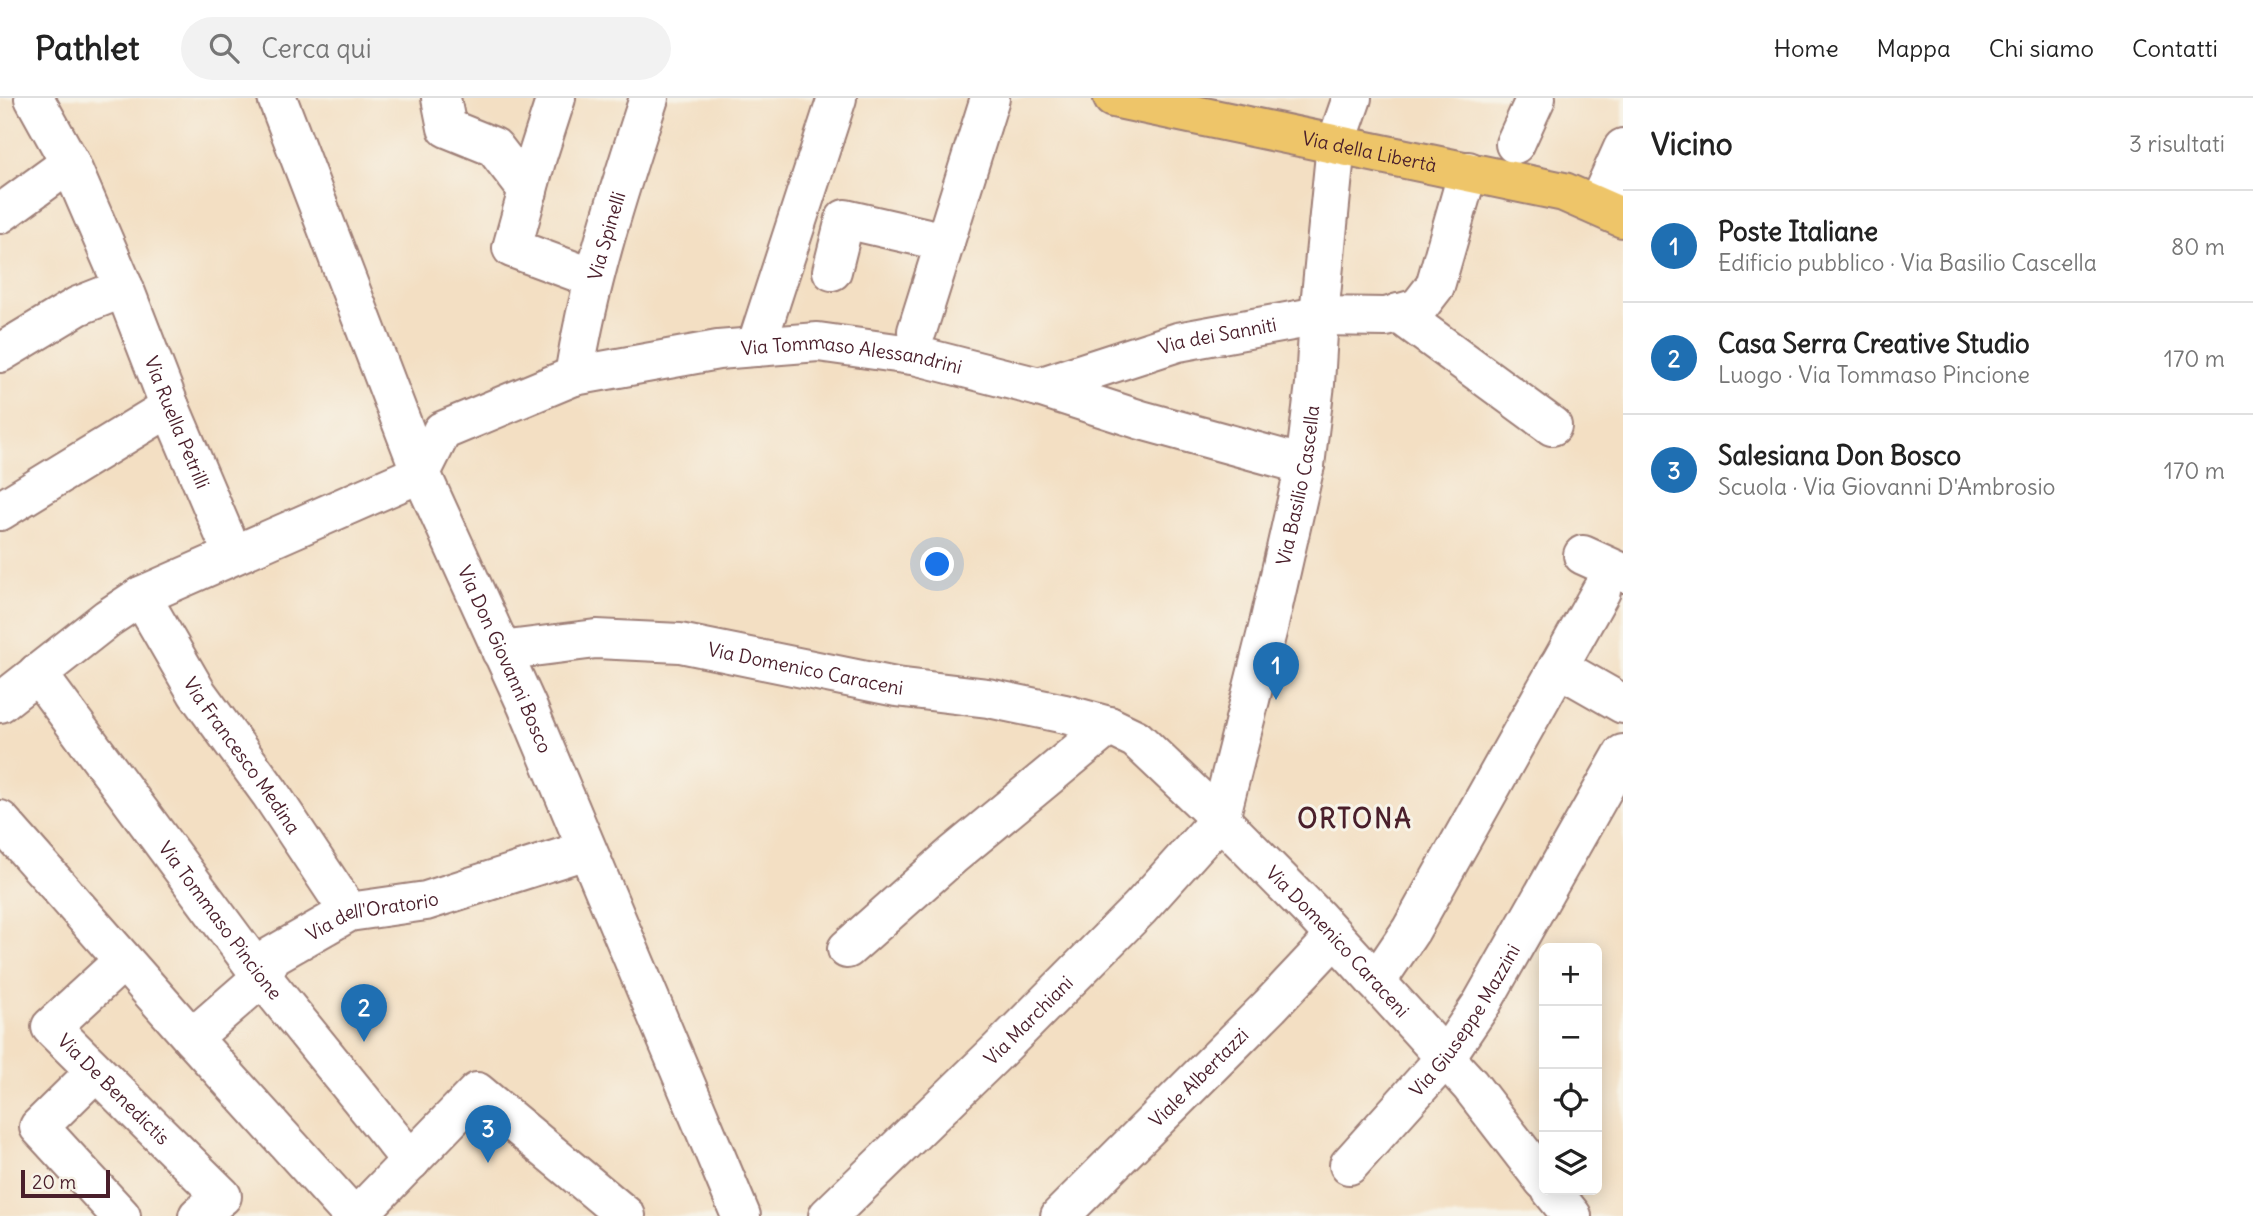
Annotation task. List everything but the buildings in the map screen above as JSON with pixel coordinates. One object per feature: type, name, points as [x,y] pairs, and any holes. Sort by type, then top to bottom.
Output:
[{"type":"main road","name":"Via della Libertà","points":[[1113,98],[1564,192],[1610,212]]},
{"type":"street","name":"Via Ruella Petrilli","points":[[34,98],[70,163],[233,555]]},
{"type":"street","name":"Via Don Giovanni Bosco","points":[[277,98],[421,473],[501,651],[741,1216]]},
{"type":"street","points":[[440,98],[447,128],[494,147],[528,191]]},
{"type":"street","points":[[556,98],[512,248],[593,278]]},
{"type":"street","name":"Via Spinelli","points":[[573,376],[593,278],[649,98]]},
{"type":"street","points":[[756,347],[837,98]]},
{"type":"street","points":[[851,98],[819,212],[945,242]]},
{"type":"street","points":[[917,331],[990,98]]},
{"type":"street","name":"Via Basilio Cascella","points":[[1220,819],[1269,624],[1305,465],[1315,384],[1336,144],[1352,98]]},
{"type":"street","points":[[1515,144],[1536,98]]},
{"type":"street","points":[[1610,212],[1623,148]]},
{"type":"street","points":[[0,214],[70,163]]},
{"type":"street","name":"Via dei Sanniti","points":[[1039,387],[1178,342],[1320,316],[1386,317],[1418,308],[1435,286],[1468,172]]},
{"type":"street","points":[[832,271],[845,219]]},
{"type":"street","points":[[0,353],[78,306],[124,288]]},
{"type":"street","points":[[1398,313],[1552,426]]},
{"type":"street","name":"Via Tommaso Alessandrini","points":[[421,473],[442,431],[573,376],[718,350],[818,342],[918,356],[1039,387],[1141,420],[1305,465]]},
{"type":"street","points":[[0,511],[170,407]]},
{"type":"street","points":[[13,684],[141,596],[421,473]]},
{"type":"street","points":[[1376,982],[1411,930],[1558,667],[1612,582],[1583,555]]},
{"type":"street","name":"Via Francesco Medina","points":[[141,596],[198,693],[270,793],[349,912]]},
{"type":"street","name":"Via Domenico Caraceni","points":[[501,651],[596,639],[680,642],[897,687],[988,698],[1109,726],[1136,739],[1317,917],[1470,1085],[1539,1175]]},
{"type":"street","points":[[1558,667],[1623,704]]},
{"type":"street","name":"Via Tommaso Pincione","points":[[13,684],[262,977],[411,1161]]},
{"type":"street","points":[[847,949],[953,855],[1109,726]]},
{"type":"street","name":"Via Giuseppe Mazzini","points":[[1349,1165],[1445,1058],[1482,1003],[1623,754]]},
{"type":"street","name":"Via Marchiani","points":[[828,1216],[1121,927],[1220,819]]},
{"type":"street","points":[[0,820],[192,1038],[355,1216],[477,1092],[626,1216]]},
{"type":"street","name":"Via dell'Oratorio","points":[[192,1038],[262,977],[272,956],[349,912],[426,901],[586,850]]},
{"type":"street","name":"Viale Albertazzi","points":[[1060,1216],[1270,1006],[1334,938]]},
{"type":"street","name":"Via De Benedictis","points":[[123,961],[51,1027],[222,1196],[198,1216]]},
{"type":"street","points":[[96,1072],[39,1127],[121,1216]]},
{"type":"street","points":[[1555,1195],[1572,1216]]},
{"type":"place","name":"Poste Italiane","points":[[1276,700]]},
{"type":"place","name":"Casa Serra Creative Studio","points":[[364,1042]]},
{"type":"place","name":"Salesiana Don Bosco","points":[[488,1163]]},
{"type":"district","name":"ORTONA","points":[[1355,819]]}]
